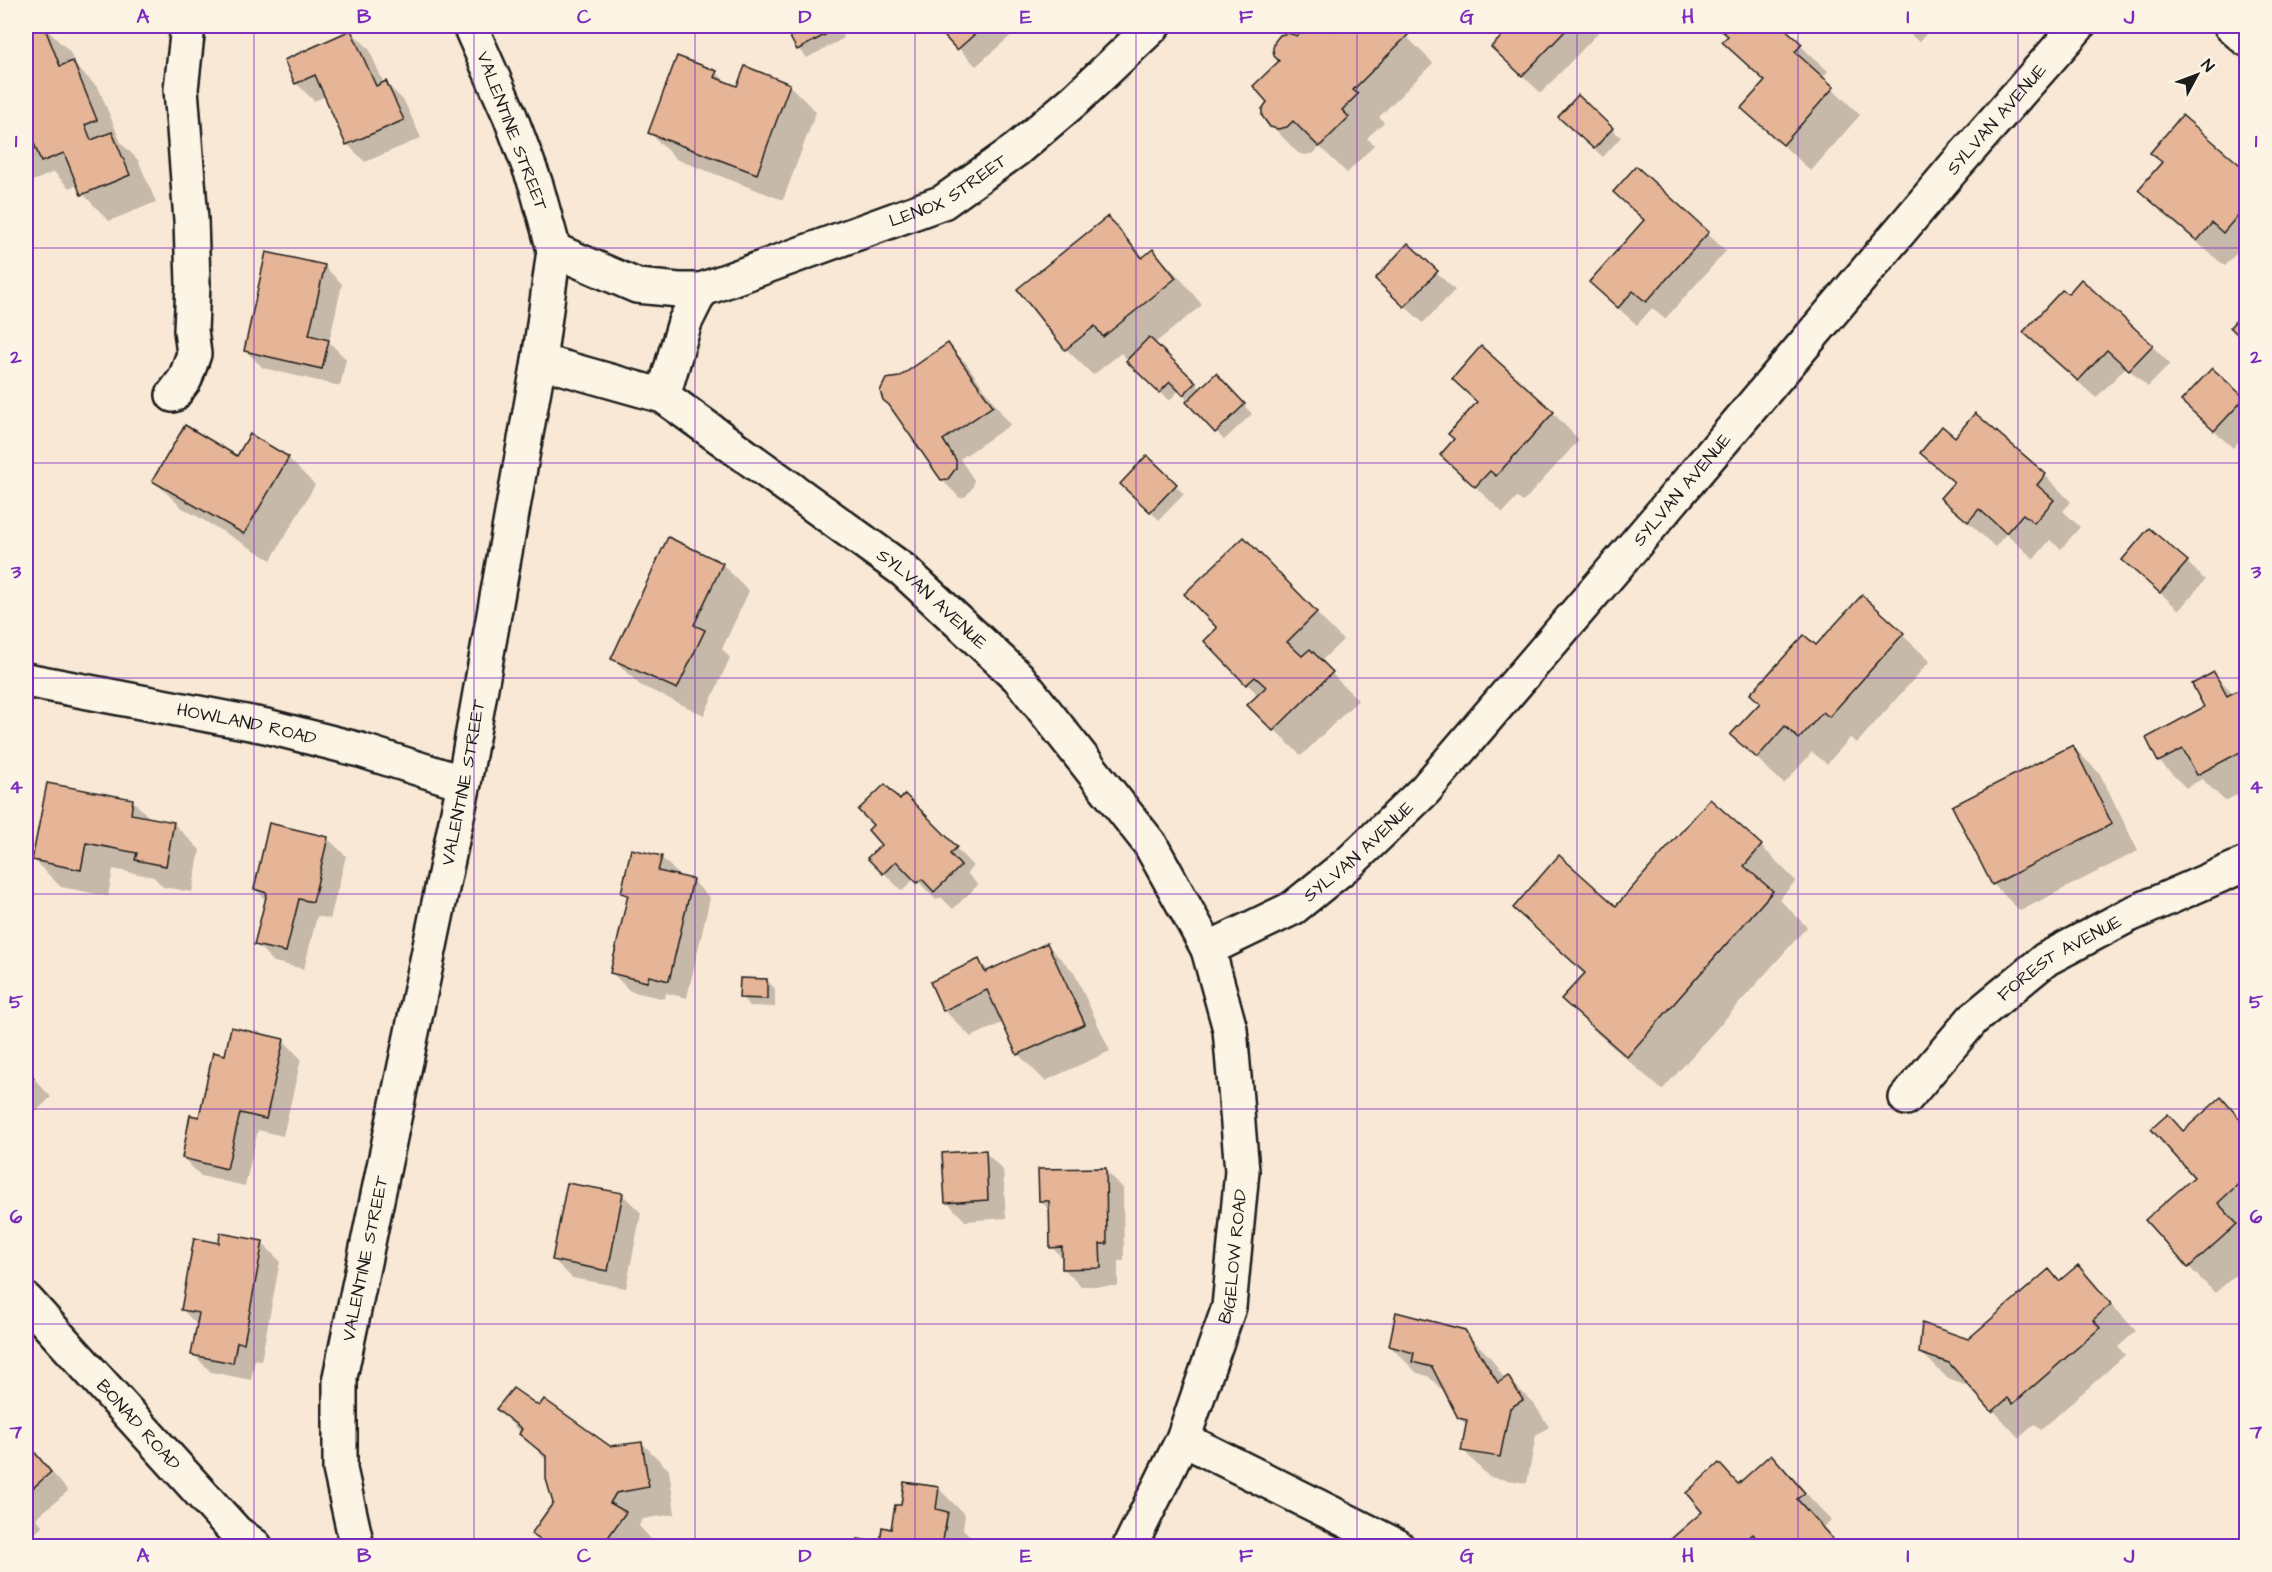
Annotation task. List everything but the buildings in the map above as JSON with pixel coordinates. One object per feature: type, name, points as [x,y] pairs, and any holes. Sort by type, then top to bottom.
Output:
[{"type":"street","points":[[173,395],[185,379],[194,354],[191,330],[193,284],[191,220],[181,89],[188,26]]},
{"type":"street","name":"VALENTINE STREET","points":[[357,1546],[340,1468],[340,1377],[464,783],[539,361],[554,250],[536,185],[510,116],[470,26]]},
{"type":"street","name":"LENOX STREET","points":[[554,250],[637,286],[679,291],[701,290],[943,202],[1016,150],[1076,99],[1152,26]]},
{"type":"street","name":"SYLVAN AVENUE","points":[[539,361],[663,396],[903,570],[1018,677],[1150,844],[1208,949],[1293,908],[1350,862],[1425,790],[1955,166],[2078,26]]},
{"type":"street","points":[[2231,26],[2247,39]]},
{"type":"street","points":[[663,396],[685,322],[701,290]]},
{"type":"street","name":"HOWLAND ROAD","points":[[26,680],[266,726],[360,750],[464,783]]},
{"type":"street","name":"FOREST AVENUE","points":[[1906,1098],[1973,1019],[2046,959],[2129,915],[2247,864]]},
{"type":"street","name":"BIGELOW ROAD","points":[[1130,1546],[1183,1439],[1229,1307],[1242,1171],[1230,1029],[1208,949]]},
{"type":"street","name":"BONAD ROAD","points":[[26,1300],[236,1532],[255,1546]]},
{"type":"street","points":[[1183,1439],[1397,1546]]}]
